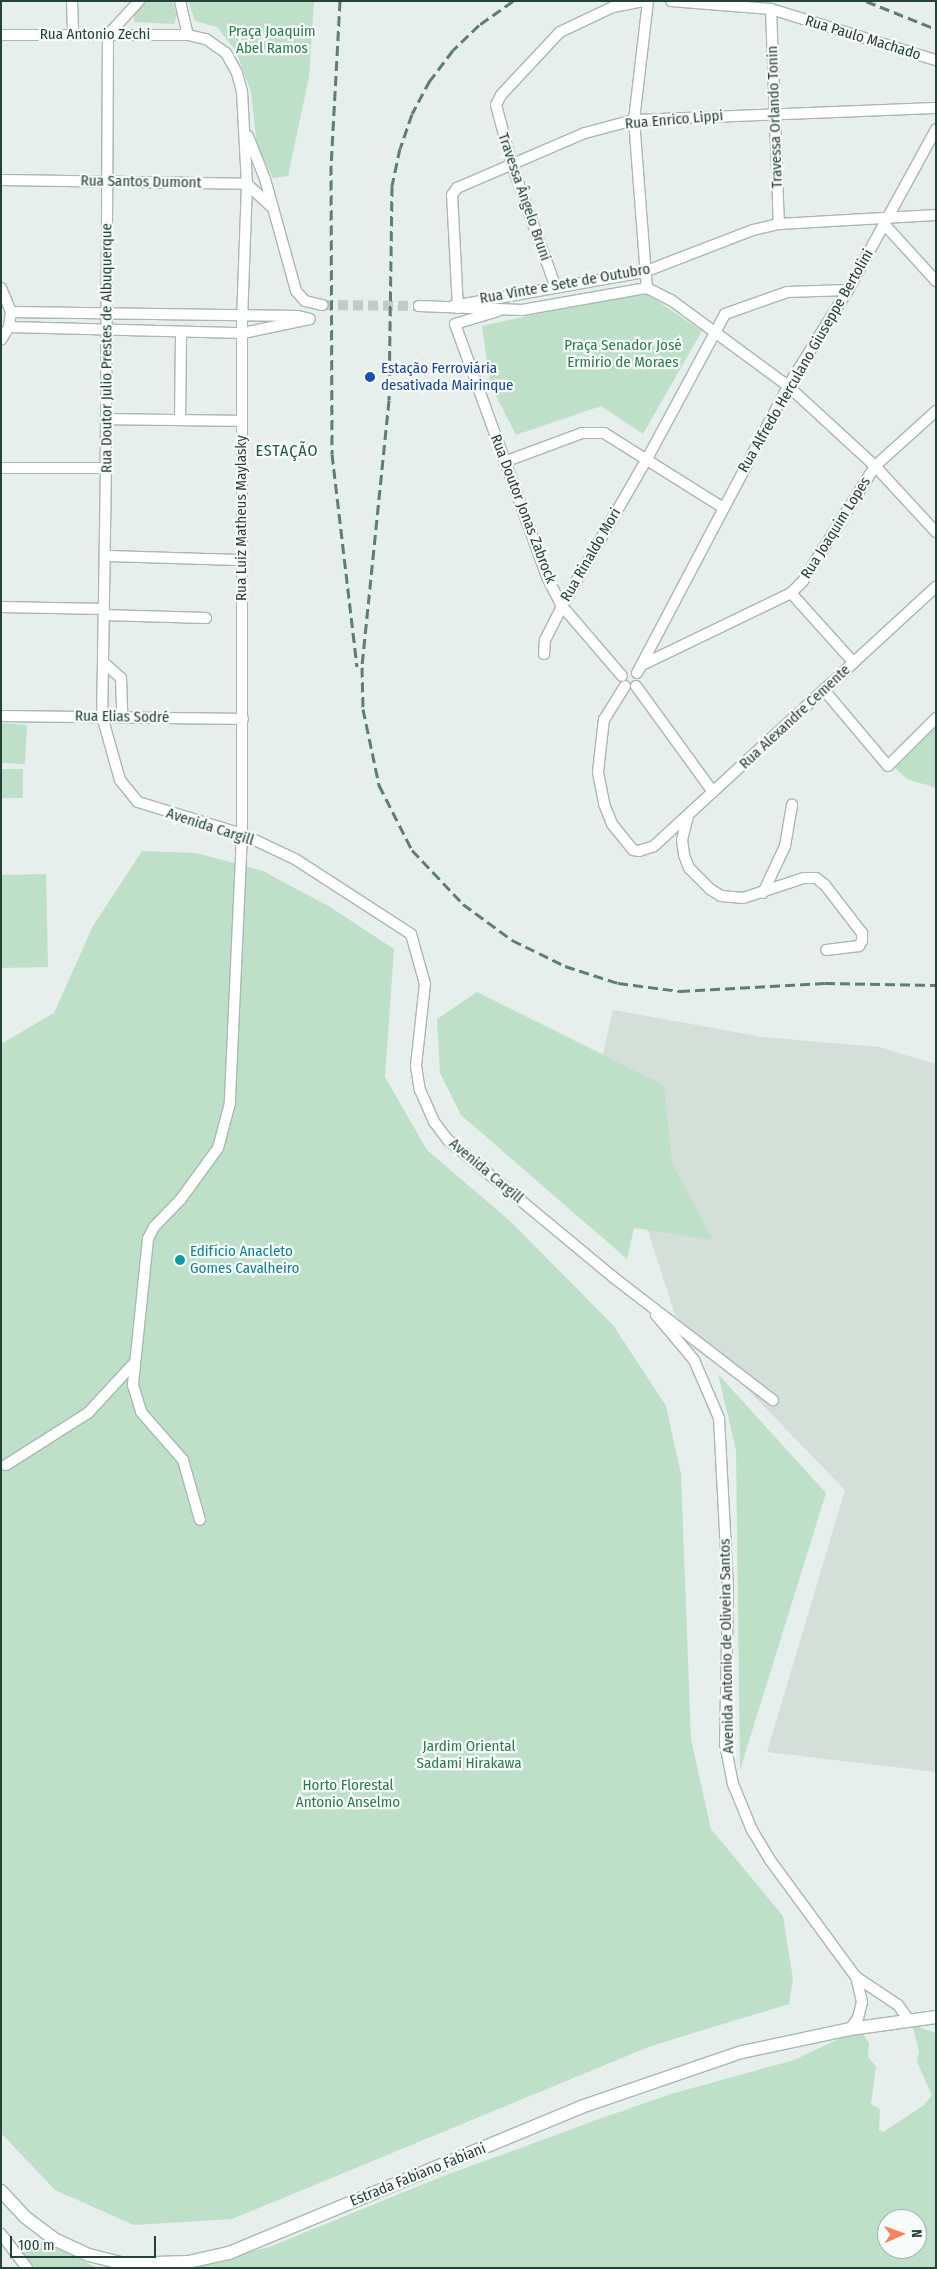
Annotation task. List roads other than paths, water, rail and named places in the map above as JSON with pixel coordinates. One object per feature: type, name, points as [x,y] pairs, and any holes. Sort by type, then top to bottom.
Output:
[{"type":"street","points":[[72,1],[73,35]]},
{"type":"street","points":[[108,35],[140,1]]},
{"type":"street","points":[[180,1],[188,34]]},
{"type":"street","name":"Travessa Ângelo Bruni","points":[[556,288],[512,165],[496,104],[501,95],[560,32],[613,7],[643,1]]},
{"type":"street","points":[[648,1],[634,120],[644,272],[647,288],[671,300],[788,386],[875,466],[936,532]]},
{"type":"street","name":"Rua Paulo Machado","points":[[671,1],[771,9],[936,60]]},
{"type":"street","name":"Travessa Orlando Tonin","points":[[771,9],[779,224]]},
{"type":"street","name":"Rua Antonio Zechi","points":[[1,35],[188,34]]},
{"type":"street","name":"Rua Luiz Matheus Maylasky","points":[[188,34],[214,44],[232,62],[242,92],[246,133],[242,318],[242,834],[235,1029],[230,1103],[218,1148],[181,1199],[154,1227],[148,1239],[135,1361],[135,1399],[141,1412],[183,1460],[200,1520]]},
{"type":"street","name":"Rua Doutor Julio Prestes de Albuquerque","points":[[102,716],[106,468],[105,331],[108,35]]},
{"type":"street","name":"Rua Enrico Lippi","points":[[456,306],[452,195],[457,188],[585,133],[634,120],[936,108]]},
{"type":"street","name":"Rua Alfredo Herculano Giuseppe Bertolini","points":[[639,669],[722,507],[788,386],[848,290],[888,221],[936,129]]},
{"type":"street","points":[[246,133],[263,172],[296,291],[305,301],[323,305]]},
{"type":"street","name":"Rua Santos Dumont","points":[[1,180],[246,184]]},
{"type":"street","points":[[246,184],[271,206]]},
{"type":"street","name":"Rua Vinte e Sete de Outubro","points":[[456,306],[644,272],[753,230],[779,224],[888,221],[936,215]]},
{"type":"street","points":[[888,221],[936,281]]},
{"type":"street","points":[[1,288],[12,312],[9,328],[1,340]]},
{"type":"street","name":"Rua Vinte e Sete de Outubro","points":[[455,324],[498,312],[647,288]]},
{"type":"street","name":"Rua Rinaldo Mori","points":[[544,654],[545,640],[562,606],[647,459],[714,332],[726,314],[787,292],[848,290]]},
{"type":"street","name":"Rua Vinte e Sete de Outubro","points":[[419,306],[456,306],[498,312]]},
{"type":"street","points":[[9,328],[243,333],[310,319],[298,316],[242,318],[106,316],[12,312]]},
{"type":"street","name":"Rua Doutor Jonas Zabrock","points":[[455,324],[504,462],[562,606],[622,676]]},
{"type":"street","points":[[180,420],[181,332]]},
{"type":"street","name":"Rua Joaquim Lopes","points":[[622,676],[629,670],[639,669],[791,593],[804,581],[875,466],[936,411]]},
{"type":"street","points":[[105,419],[242,421]]},
{"type":"street","points":[[504,462],[592,431],[604,433],[722,507]]},
{"type":"street","points":[[1,468],[106,468]]},
{"type":"street","points":[[105,556],[241,560]]},
{"type":"street","name":"Rua Alexandre Cemente","points":[[625,686],[604,720],[598,772],[604,804],[612,824],[634,850],[639,851],[654,846],[936,587]]},
{"type":"street","points":[[791,593],[854,663]]},
{"type":"street","points":[[1,607],[206,618]]},
{"type":"street","points":[[103,662],[121,678],[122,716]]},
{"type":"street","points":[[636,686],[639,681],[639,669]]},
{"type":"street","points":[[622,676],[625,686],[636,686]]},
{"type":"street","points":[[636,686],[713,792]]},
{"type":"street","points":[[824,690],[888,766],[936,718]]},
{"type":"street","name":"Rua Elias Sodré","points":[[1,716],[243,719]]},
{"type":"street","name":"Avenida Cargill","points":[[102,716],[120,780],[138,802],[242,834],[295,859],[411,934],[425,984],[416,1066],[419,1082],[435,1122],[466,1156],[613,1276],[773,1400]]},
{"type":"street","points":[[763,893],[785,846],[792,805]]},
{"type":"street","points":[[690,813],[682,840],[689,868],[710,889],[721,896],[743,898],[804,878],[816,878],[825,885],[862,933],[862,941],[859,946],[826,950]]},
{"type":"street","name":"Avenida Antonio de Oliveira Santos","points":[[613,1276],[650,1309],[689,1353],[709,1390],[719,1418],[728,1590],[725,1744],[733,1784],[752,1830],[770,1860],[856,1977],[898,2005],[909,2020]]},
{"type":"street","points":[[6,1465],[88,1414],[135,1361]]},
{"type":"street","points":[[850,2029],[858,2018],[862,2002],[856,1977]]},
{"type":"street","points":[[850,2029],[936,2017]]},
{"type":"street","name":"Estrada Fabiano Fabiani","points":[[1,2191],[25,2217],[54,2239],[89,2255],[124,2264],[188,2262],[229,2253],[581,2107],[653,2081],[742,2052],[850,2029]]},
{"type":"street","points":[[1,2234],[27,2268]]},
{"type":"tunnel","points":[[323,305],[419,306]]},
{"type":"railway","points":[[340,1],[331,165],[332,454],[357,667]]},
{"type":"railway","points":[[513,1],[479,25],[453,50],[430,80],[412,114],[400,148],[392,186],[389,400],[362,667],[363,709],[379,785],[412,850],[463,904],[512,940],[565,966],[618,983],[680,991],[825,983],[936,985]]},
{"type":"railway","points":[[866,1],[936,29]]},
{"type":"place","name":"Estação Ferroviária desativada Mairinque","points":[[370,377]]},
{"type":"place","name":"Edifício Anacleto Gomes Cavalheiro","points":[[180,1260]]},
{"type":"district","name":"ESTAÇÃO","points":[[287,451]]},
{"type":"park label","name":"Praça Joaquim Abel Ramos","points":[[272,40]]},
{"type":"park label","name":"Praça Senador José Ermirio de Moraes","points":[[623,354]]},
{"type":"park label","name":"Jardim Oriental Sadami Hirakawa","points":[[469,1754]]},
{"type":"park label","name":"Horto Florestal Antonio Anselmo","points":[[348,1794]]}]
